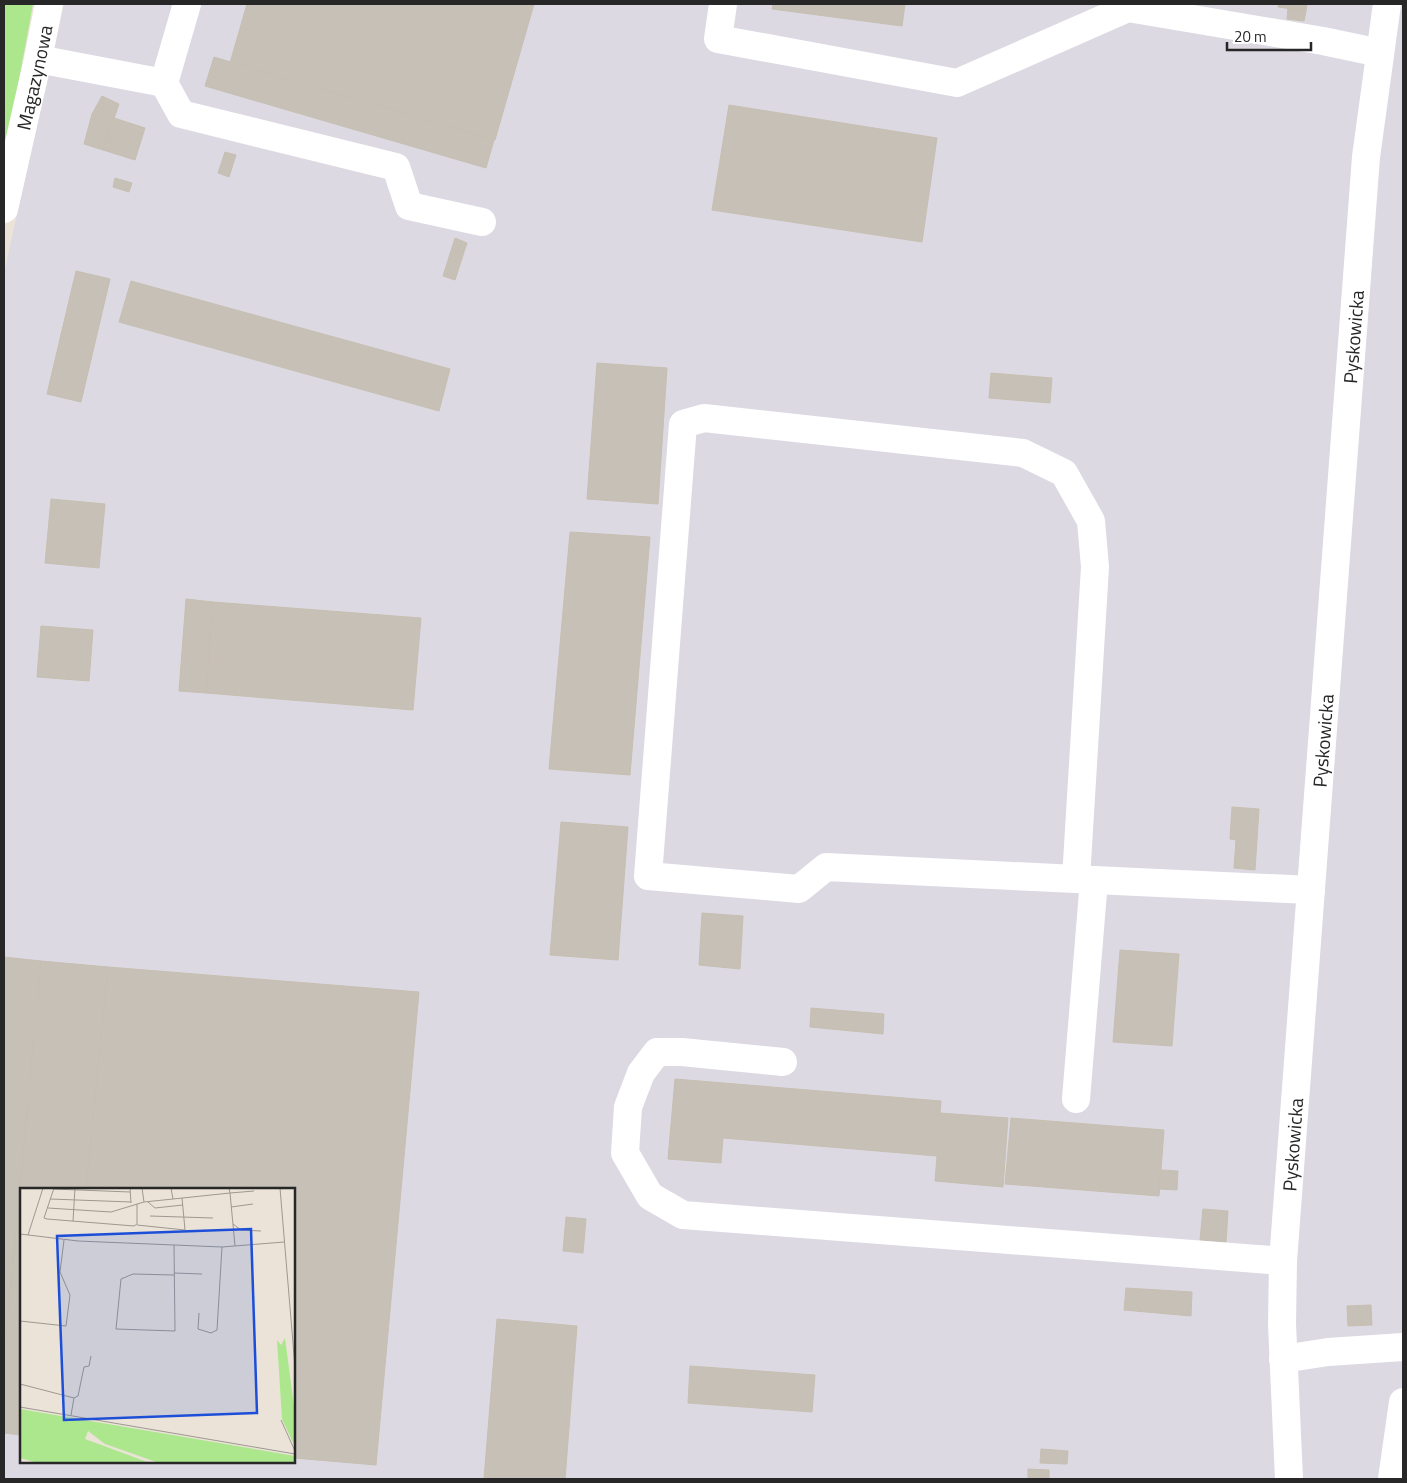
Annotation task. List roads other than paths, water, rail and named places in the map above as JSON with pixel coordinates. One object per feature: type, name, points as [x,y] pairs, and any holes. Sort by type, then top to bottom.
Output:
[{"type":"street","name":"Magazynowa","points":[[4,209],[49,4]]},
{"type":"street","points":[[187,4],[164,83],[181,114],[396,167],[409,206],[482,222]]},
{"type":"street","points":[[723,4],[718,39],[957,83],[1128,8],[1323,41],[1380,53]]},
{"type":"street","name":"Pyskowicka","points":[[1289,1479],[1283,1359],[1284,1260],[1366,157],[1387,4]]},
{"type":"street","points":[[38,59],[164,83]]},
{"type":"street","points":[[1076,1098],[1085,879],[1095,567],[1091,522],[1064,474],[1023,453],[704,418],[683,424],[648,876],[799,889],[826,867],[1085,879],[1311,890]]},
{"type":"street","points":[[783,1062],[682,1052],[657,1052],[641,1073],[628,1107],[626,1153],[650,1196],[683,1215],[1284,1260]]},
{"type":"street","points":[[1283,1359],[1328,1352],[1403,1347]]},
{"type":"street","points":[[1392,1479],[1403,1402]]}]
